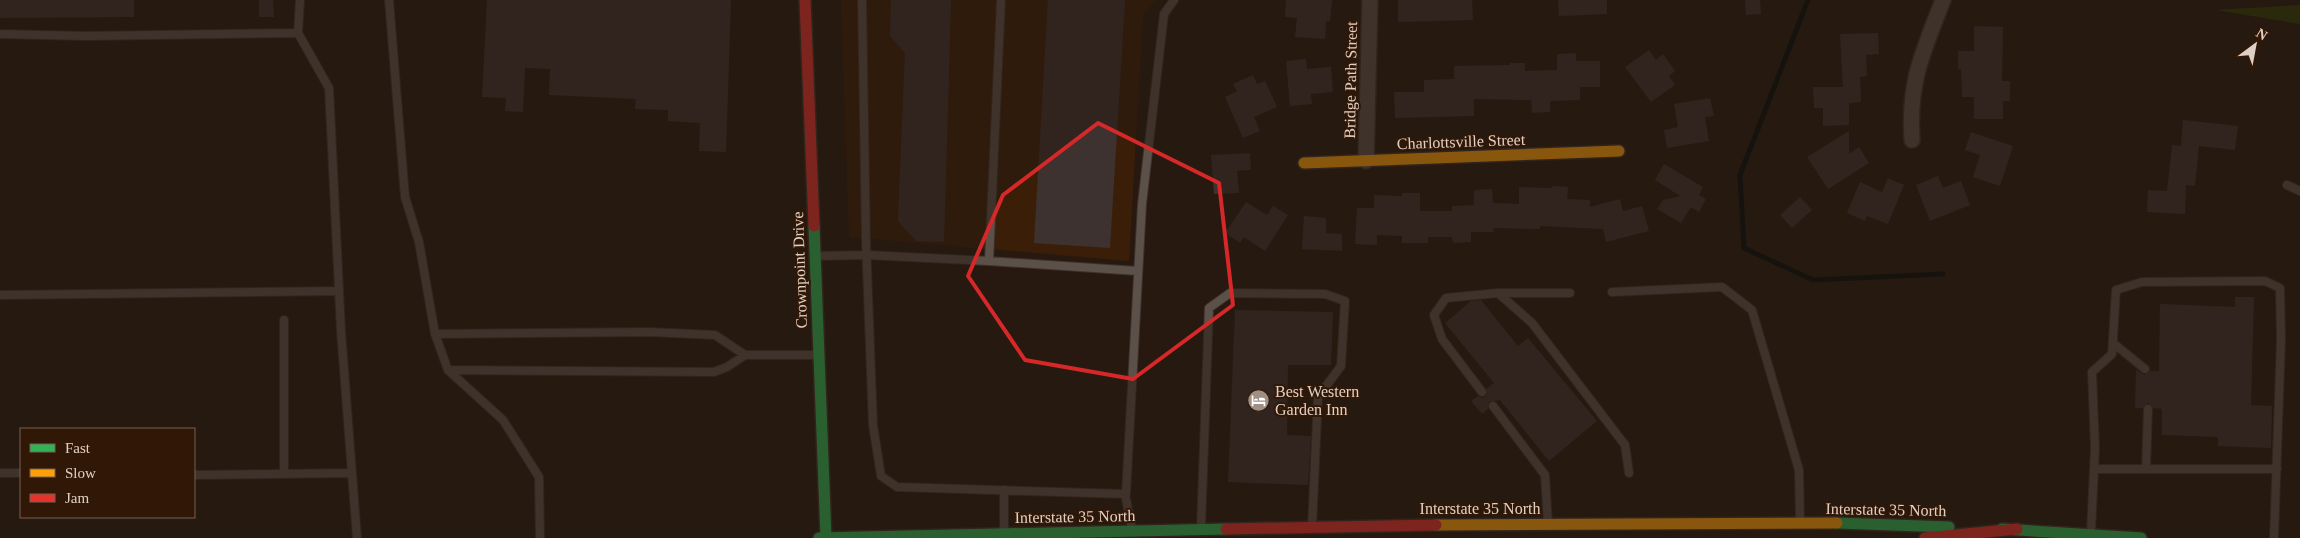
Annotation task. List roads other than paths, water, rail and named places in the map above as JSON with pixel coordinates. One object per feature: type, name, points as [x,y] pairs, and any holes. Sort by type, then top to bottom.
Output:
[{"type":"main road","name":"Crownpoint Drive","points":[[805,0],[826,538]]},
{"type":"main road","name":"Charlottsville Street","points":[[1304,163],[1619,151]]},
{"type":"main road","name":"Interstate 35 North","points":[[818,538],[1312,527],[1858,523],[2017,529],[2141,538]]},
{"type":"main road","points":[[1925,538],[2017,529]]},
{"type":"street","name":"Bridge Path Street","points":[[1366,161],[1370,0]]},
{"type":"street","points":[[1912,140],[1911,119],[1916,71],[1943,0]]},
{"type":"lane","points":[[300,0],[298,33],[329,88],[339,291],[357,538]]},
{"type":"lane","points":[[389,0],[405,196],[419,242],[435,334],[448,370],[503,420],[539,477],[540,538]]},
{"type":"lane","points":[[862,0],[867,255],[873,425],[881,476],[897,487],[1125,494]]},
{"type":"lane","points":[[989,261],[1001,0]]},
{"type":"lane","points":[[1132,531],[1125,494],[1142,204],[1164,14],[1174,0]]},
{"type":"lane","points":[[0,34],[86,36],[298,33]]},
{"type":"lane","points":[[2287,185],[2300,191]]},
{"type":"lane","points":[[815,256],[867,255],[1138,271]]},
{"type":"lane","points":[[2090,534],[2094,469],[2092,372],[2112,354],[2116,290],[2142,282],[2265,281],[2280,288],[2281,340],[2274,538]]},
{"type":"lane","points":[[1612,292],[1722,287],[1752,310],[1799,470],[1800,524]]},
{"type":"lane","points":[[0,296],[339,291]]},
{"type":"lane","points":[[1201,530],[1209,308],[1230,293],[1325,294],[1345,300],[1341,366],[1318,397],[1312,527]]},
{"type":"lane","points":[[1498,293],[1532,323],[1625,445],[1629,473]]},
{"type":"lane","points":[[1482,392],[1442,340],[1434,315],[1446,298],[1498,293],[1570,293]]},
{"type":"lane","points":[[284,320],[284,474]]},
{"type":"lane","points":[[435,334],[649,332],[716,335],[745,355]]},
{"type":"lane","points":[[2113,343],[2145,369]]},
{"type":"lane","points":[[448,370],[714,372],[727,367],[745,355],[819,355]]},
{"type":"lane","points":[[1493,406],[1545,475],[1548,524]]},
{"type":"lane","points":[[2146,469],[2148,408]]},
{"type":"lane","points":[[2094,469],[2277,469]]},
{"type":"lane","points":[[0,473],[20,473]]},
{"type":"lane","points":[[195,475],[351,473]]},
{"type":"lane","points":[[1004,490],[1004,534]]},
{"type":"waterway","points":[[1808,0],[1740,175],[1744,248],[1813,280],[1943,274]]},
{"type":"place","name":"Best Western Garden Inn","points":[[1259,400]]}]
